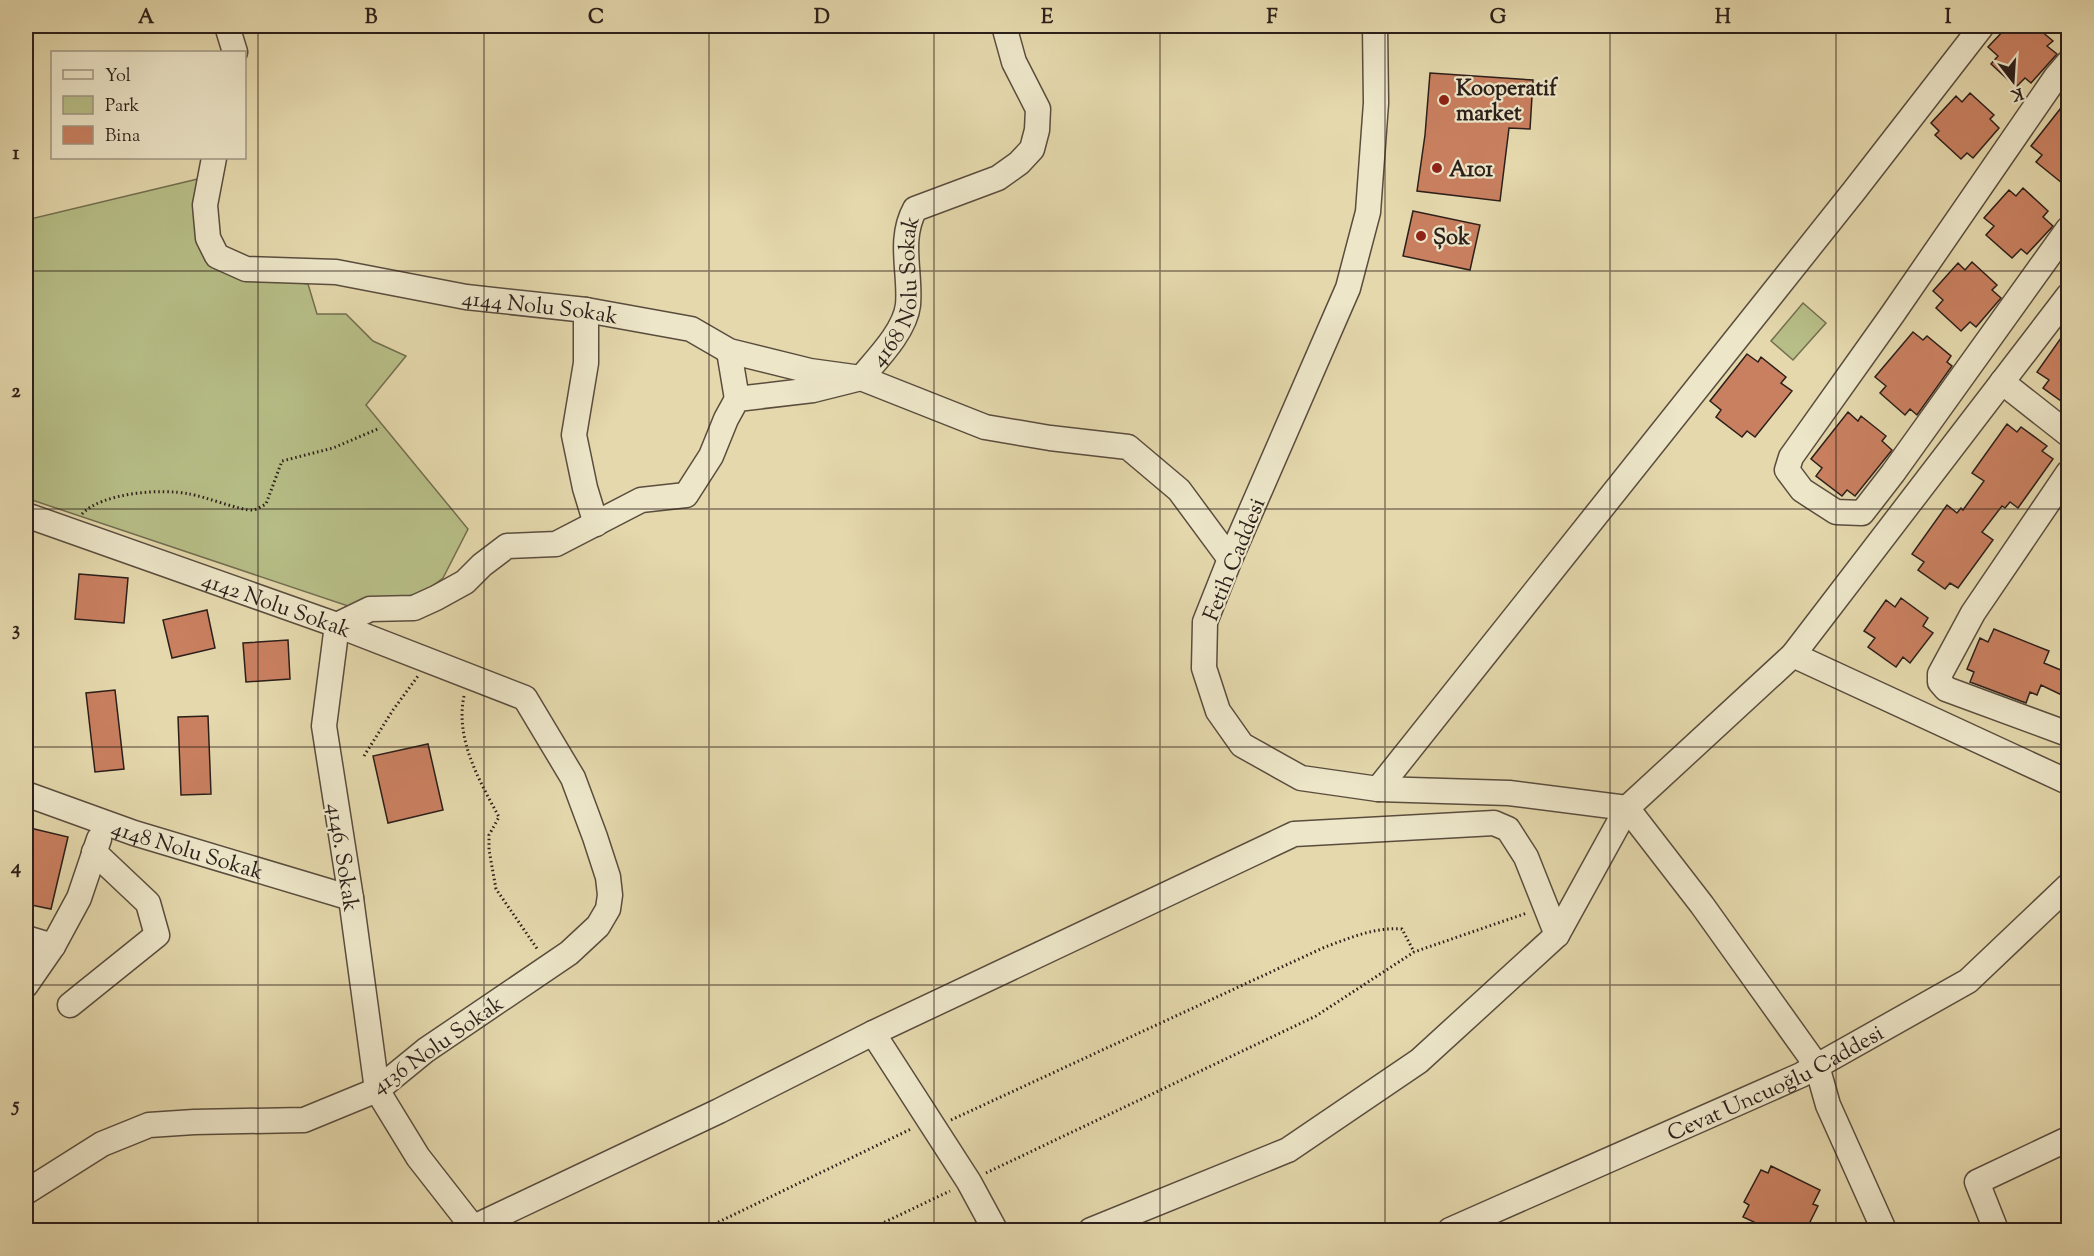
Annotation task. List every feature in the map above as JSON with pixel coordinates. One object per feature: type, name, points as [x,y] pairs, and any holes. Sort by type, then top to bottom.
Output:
[{"type":"street","points":[[227,26],[235,51]]},
{"type":"street","name":"4168 Nolu Sokak","points":[[861,378],[894,338],[908,306],[905,253],[908,221],[915,209],[998,177],[1019,163],[1032,149],[1037,130],[1038,109],[1014,62],[1004,26]]},
{"type":"street","name":"Fetih Caddesi","points":[[1375,26],[1376,103],[1368,212],[1348,288],[1230,559],[1205,622],[1204,668],[1218,711],[1242,745],[1301,778],[1378,789],[1509,793],[1627,808]]},
{"type":"street","points":[[1378,789],[1854,191],[1982,26]]},
{"type":"street","points":[[2068,63],[1791,457],[1787,470],[1802,490],[1836,512],[1862,513],[1900,464],[2068,229]]},
{"type":"street","name":"4144 Nolu Sokak","points":[[214,159],[205,205],[208,238],[217,256],[246,269],[336,272],[466,297],[586,310],[691,329],[729,351],[810,371],[861,378],[985,426],[1050,438],[1128,447],[1179,490],[1230,559]]},
{"type":"street","points":[[1091,1230],[1288,1150],[1419,1061],[1557,935],[1627,808],[1793,655],[2068,296]]},
{"type":"street","points":[[586,310],[585,363],[574,435],[585,488],[596,524]]},
{"type":"street","points":[[337,625],[370,609],[414,608],[436,598],[465,582],[482,565],[507,546],[556,543],[641,500],[686,495],[711,456],[737,399],[729,351]]},
{"type":"street","points":[[737,399],[813,390],[861,378]]},
{"type":"street","points":[[2002,382],[2068,434]]},
{"type":"street","points":[[2068,473],[1973,613],[1940,674],[1940,682],[1946,689],[2068,734]]},
{"type":"street","name":"4142 Nolu Sokak","points":[[26,515],[337,625],[525,698]]},
{"type":"street","name":"4146. Sokak","points":[[337,625],[324,726],[351,898],[377,1090]]},
{"type":"street","points":[[1793,655],[2068,782]]},
{"type":"street","name":"4136 Nolu Sokak","points":[[26,1192],[102,1144],[149,1125],[304,1120],[377,1090],[426,1050],[569,953],[598,926],[608,909],[610,895],[608,877],[573,778],[525,698]]},
{"type":"street","name":"4148 Nolu Sokak","points":[[26,794],[104,823],[351,898]]},
{"type":"street","points":[[1627,808],[1702,905],[1817,1066],[1828,1105],[1883,1230]]},
{"type":"street","points":[[26,985],[53,946],[79,898],[104,823]]},
{"type":"street","points":[[377,1090],[418,1157],[474,1229],[719,1111],[873,1033],[1294,834],[1494,823],[1508,829],[1526,857],[1557,935]]},
{"type":"street","points":[[70,1005],[157,935],[148,903],[94,852]]},
{"type":"street","name":"Cevat Uncuoğlu Caddesi","points":[[1450,1230],[1801,1075],[1968,981],[2068,886]]},
{"type":"street","points":[[26,938],[53,946]]},
{"type":"street","points":[[873,1033],[969,1182],[995,1230]]},
{"type":"street","points":[[1996,1230],[1977,1182],[2068,1140]]},
{"type":"path","points":[[70,531],[83,512],[91,506],[124,496],[179,492],[252,510],[266,504],[282,461],[333,448],[380,428]]},
{"type":"path","points":[[364,756],[430,660]]},
{"type":"path","points":[[468,676],[463,700],[463,733],[477,777],[499,817],[489,835],[489,850],[496,889],[550,966]]},
{"type":"path","points":[[868,1230],[1316,1016],[1414,952],[1546,907]]},
{"type":"path","points":[[702,1230],[1325,947],[1360,934],[1386,928],[1402,929],[1414,952]]},
{"type":"green space","points":[[206,177],[203,236],[283,280],[308,284],[317,314],[346,314],[373,341],[406,356],[366,405],[468,529],[443,578],[423,593],[351,607],[26,498],[26,220]]},
{"type":"green space","points":[[1803,303],[1826,323],[1793,360],[1771,341]]},
{"type":"building","points":[[2008,26],[2035,26],[2053,41],[2047,46],[2057,54],[2031,83],[2025,78],[2016,87],[1991,64],[1998,56],[1988,47]]},
{"type":"building","points":[[1430,73],[1533,80],[1530,129],[1509,128],[1500,201],[1417,191],[1425,135]]},
{"type":"building","points":[[1970,93],[1994,115],[1990,119],[1999,128],[1973,158],[1967,153],[1961,159],[1935,135],[1939,131],[1931,123],[1956,96],[1962,102]]},
{"type":"building","points":[[2068,99],[2068,175],[2062,183],[2036,162],[2042,155],[2031,146]]},
{"type":"building","points":[[2023,188],[2048,211],[2043,217],[2053,226],[2027,254],[2021,249],[2012,258],[1986,235],[1994,226],[1984,218],[2009,190],[2016,196]]},
{"type":"building","points":[[1413,211],[1480,225],[1470,270],[1403,256]]},
{"type":"building","points":[[1972,262],[1997,285],[1992,290],[2001,298],[1976,327],[1970,322],[1961,331],[1936,308],[1943,300],[1933,291],[1958,263],[1965,270]]},
{"type":"building","points":[[2068,328],[2068,406],[2043,388],[2049,380],[2037,372]]},
{"type":"building","points":[[1913,332],[1923,340],[1927,336],[1951,356],[1947,362],[1952,366],[1917,415],[1910,409],[1905,415],[1880,393],[1886,386],[1875,377]]},
{"type":"building","points":[[1747,354],[1758,362],[1761,357],[1786,377],[1781,383],[1792,391],[1755,437],[1747,431],[1742,437],[1716,417],[1721,410],[1710,401]]},
{"type":"building","points":[[1848,412],[1858,421],[1861,416],[1886,436],[1882,441],[1892,450],[1855,496],[1847,490],[1842,496],[1816,476],[1822,468],[1811,459]]},
{"type":"building","points":[[2007,424],[2017,432],[2021,427],[2047,446],[2042,451],[2053,459],[2018,508],[2010,502],[2005,508],[2002,506],[1982,532],[1993,540],[1958,588],[1950,583],[1945,589],[1918,570],[1924,562],[1912,554],[1947,505],[1957,513],[1961,508],[1963,510],[1984,481],[1972,473]]},
{"type":"building","points":[[79,574],[128,578],[124,623],[75,619]]},
{"type":"building","points":[[1901,598],[1928,618],[1923,626],[1933,633],[1910,663],[1903,657],[1896,667],[1868,647],[1875,638],[1864,631],[1886,600],[1895,607]]},
{"type":"building","points":[[207,610],[215,648],[172,658],[163,620]]},
{"type":"building","points":[[1994,629],[2049,651],[2044,663],[2068,673],[2068,698],[2041,685],[2037,695],[2030,692],[2026,703],[1970,682],[1974,672],[1967,669],[1980,638],[1988,642]]},
{"type":"building","points":[[288,640],[290,679],[246,682],[243,643]]},
{"type":"building","points":[[115,690],[124,769],[95,772],[86,693]]},
{"type":"building","points":[[208,716],[211,794],[181,795],[178,717]]},
{"type":"building","points":[[428,744],[443,810],[388,823],[373,756]]},
{"type":"building","points":[[26,827],[68,837],[51,909],[26,904]]},
{"type":"building","points":[[1771,1166],[1820,1190],[1813,1204],[1818,1206],[1806,1230],[1771,1230],[1743,1217],[1749,1205],[1744,1202],[1761,1170],[1768,1173]]},
{"type":"place","name":"Kooperatif market","points":[[1444,100]]},
{"type":"place","name":"A101","points":[[1437,168]]},
{"type":"place","name":"Şok","points":[[1421,236]]}]
